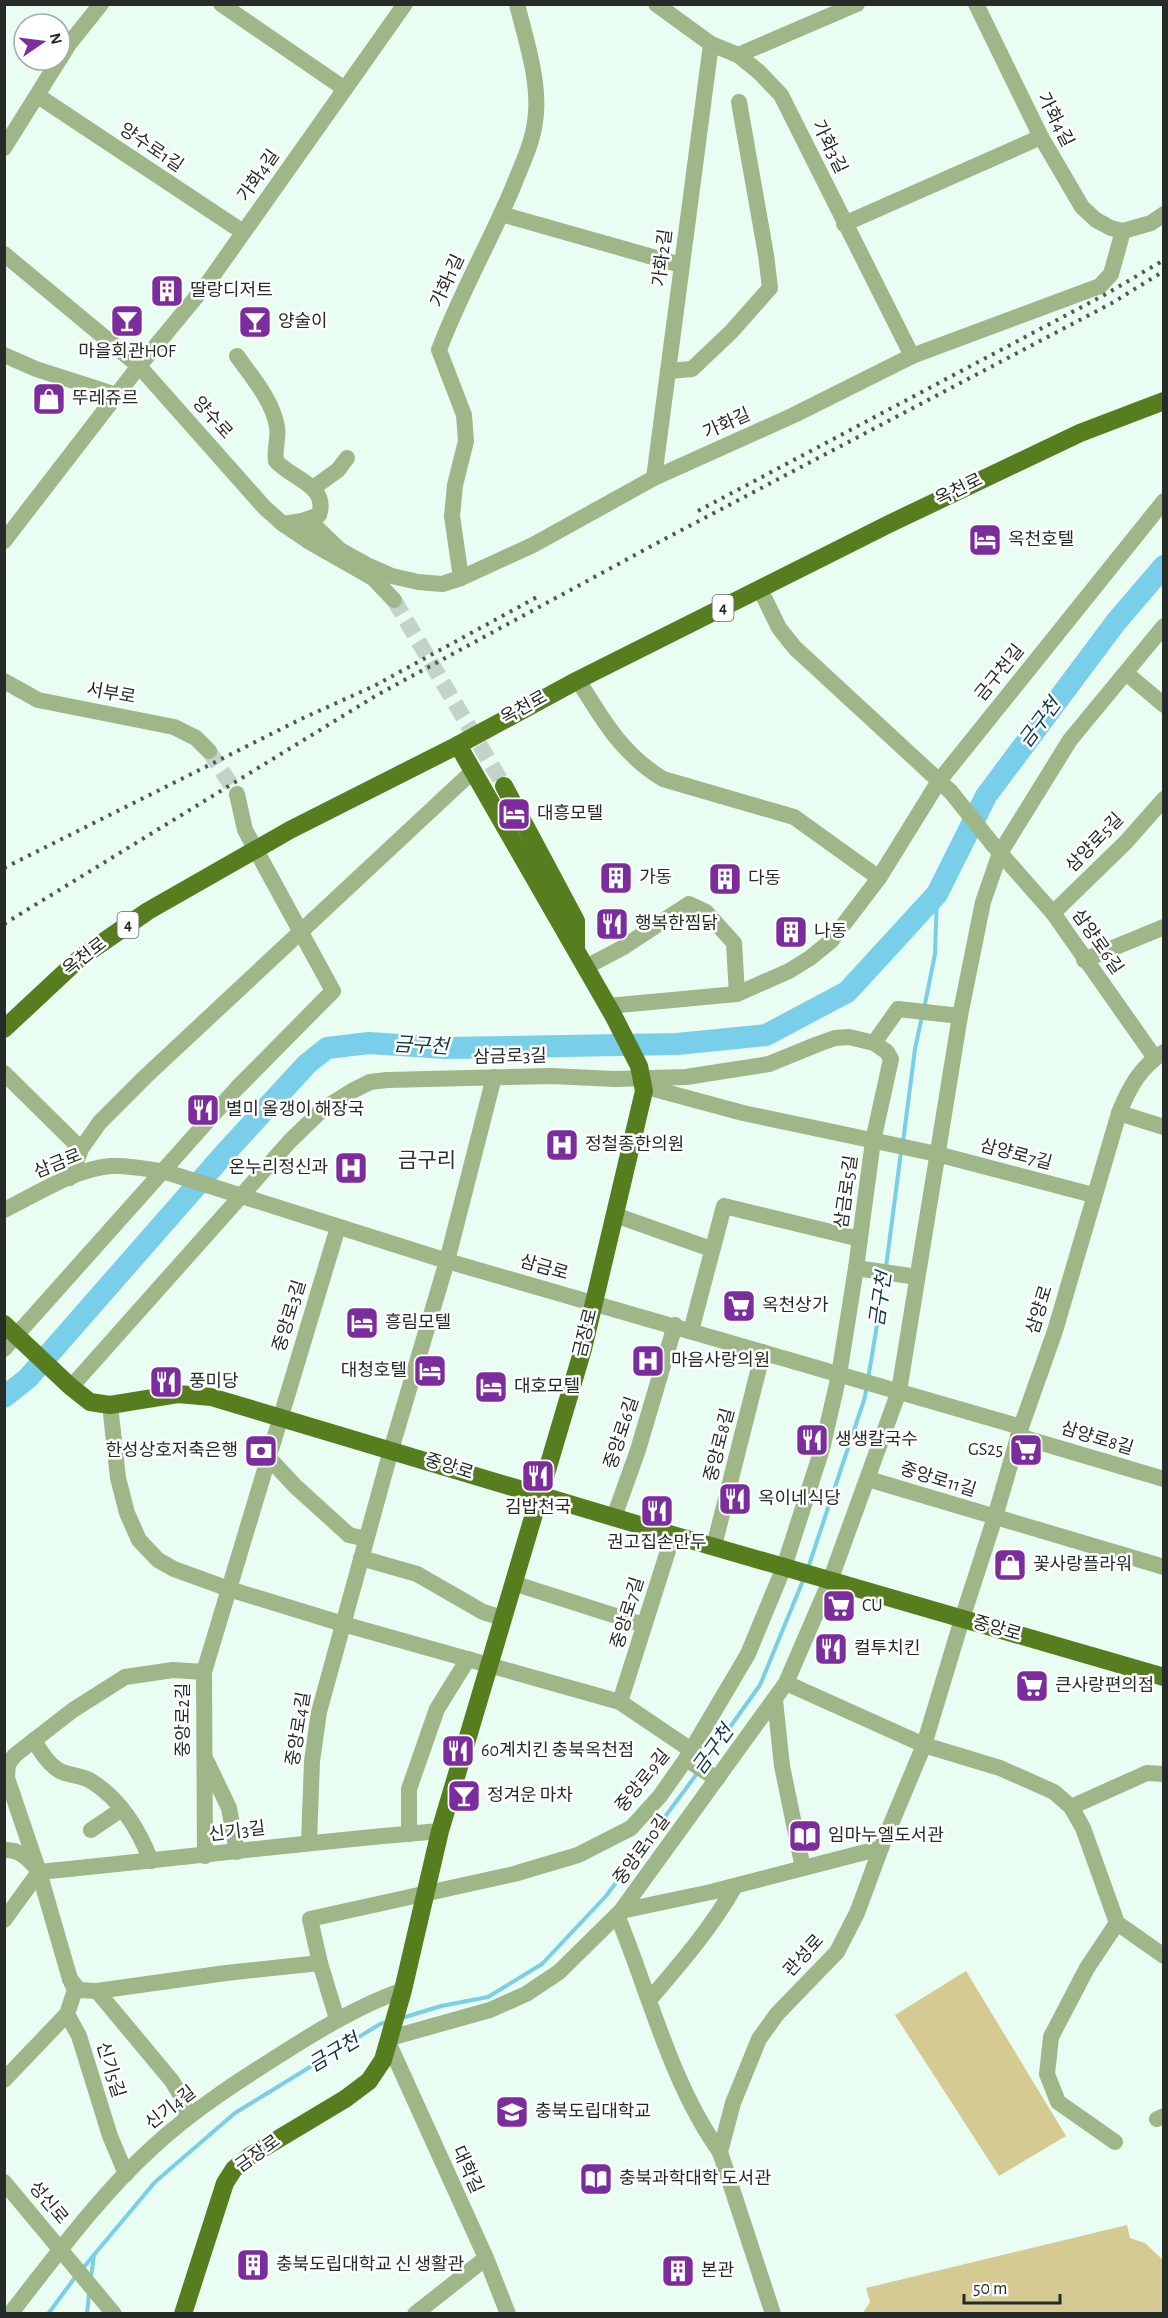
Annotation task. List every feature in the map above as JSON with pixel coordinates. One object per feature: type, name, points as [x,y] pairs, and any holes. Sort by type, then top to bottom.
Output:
[{"type":"main road","name":"옥천로","points":[[4,1029],[80,958],[148,911],[262,845],[458,745],[578,680],[891,523],[1080,433],[1163,402]]},
{"type":"main road","points":[[458,745],[611,1010],[642,1077]]},
{"type":"main road","points":[[504,786],[576,921],[576,950]]},
{"type":"main road","name":"금장로","points":[[183,2313],[225,2183],[234,2169],[250,2156],[345,2099],[369,2081],[383,2060],[403,1993],[440,1831],[583,1349],[644,1091],[642,1077]]},
{"type":"main road","name":"중앙로","points":[[10,1329],[90,1402],[110,1405],[178,1394],[211,1397],[673,1535],[1164,1677]]},
{"type":"street","points":[[72,40],[101,4]]},
{"type":"street","points":[[220,4],[345,89]]},
{"type":"street","name":"가화4길","points":[[4,542],[139,366],[207,284],[405,4]]},
{"type":"street","name":"가화1길","points":[[461,578],[452,516],[454,485],[466,441],[464,414],[439,350],[452,316],[501,214],[530,146],[536,120],[534,71],[517,4]]},
{"type":"street","name":"가화3길","points":[[656,4],[711,44],[738,55],[759,72],[781,95],[912,356]]},
{"type":"street","points":[[738,55],[856,4]]},
{"type":"street","name":"가화4길","points":[[976,4],[1041,136],[1082,207],[1096,220],[1122,231]]},
{"type":"street","name":"가화2길","points":[[654,478],[711,44]]},
{"type":"street","points":[[4,148],[52,72]]},
{"type":"street","name":"양수로1길","points":[[38,96],[243,232]]},
{"type":"street","points":[[668,371],[692,369],[731,332],[770,288],[739,102]]},
{"type":"street","points":[[844,224],[1041,136]]},
{"type":"street","points":[[501,214],[681,265]]},
{"type":"street","points":[[1122,231],[1150,223],[1164,214]]},
{"type":"street","name":"가화길","points":[[302,521],[317,528],[340,550],[392,576],[418,582],[442,584],[461,578],[532,545],[654,478],[795,415],[912,356],[1100,286],[1111,274],[1122,231]]},
{"type":"street","name":"양수로","points":[[4,254],[139,366],[264,507],[283,524],[373,578],[394,600]]},
{"type":"street","points":[[4,355],[36,369],[117,395]]},
{"type":"street","points":[[237,356],[257,383],[276,422],[278,431],[276,461],[313,488],[321,510],[319,515],[283,524]]},
{"type":"street","points":[[313,488],[338,470],[347,458]]},
{"type":"street","name":"금구천길","points":[[611,1010],[737,994],[789,971],[831,940],[945,786],[1164,501]]},
{"type":"street","points":[[760,589],[779,628],[795,648],[945,786]]},
{"type":"street","points":[[997,850],[1070,740],[1164,626]]},
{"type":"street","points":[[1126,673],[1164,705]]},
{"type":"street","points":[[578,680],[620,742],[633,758],[650,771],[663,779],[794,817],[879,878]]},
{"type":"street","name":"서부로","points":[[4,681],[38,700],[174,727],[196,738],[209,751]]},
{"type":"street","points":[[70,1178],[81,1149],[100,1122],[145,1077],[473,771]]},
{"type":"street","name":"삼양로6길","points":[[945,786],[997,850],[1053,913],[1084,960],[1160,1055]]},
{"type":"street","points":[[4,1349],[10,1329],[164,1172],[237,1088],[333,991],[301,932],[262,845],[245,830],[237,794]]},
{"type":"street","name":"삼양로5길","points":[[1053,913],[1126,842],[1164,799]]},
{"type":"street","name":"중앙로11길","points":[[830,1581],[868,1479],[896,1390],[917,1277],[933,1153],[983,902],[997,850]]},
{"type":"street","points":[[586,967],[622,948],[689,904],[706,912],[734,943],[737,994]]},
{"type":"street","points":[[1084,960],[1164,927]]},
{"type":"street","points":[[874,1043],[898,1009],[960,1016]]},
{"type":"street","points":[[642,1077],[686,1077],[759,1066],[835,1038],[849,1037],[874,1043],[887,1052],[891,1059],[877,1142]]},
{"type":"street","name":"삼양로","points":[[962,1619],[996,1517],[1020,1431],[1055,1331],[1093,1195],[1119,1113],[1129,1087],[1144,1068],[1160,1055]]},
{"type":"street","points":[[4,1073],[81,1149]]},
{"type":"street","name":"중앙로4길","points":[[309,1842],[312,1761],[319,1712],[391,1450],[447,1261],[494,1077]]},
{"type":"street","name":"삼금로3길","points":[[67,1383],[123,1331],[235,1193],[323,1109],[370,1082],[407,1078],[642,1077]]},
{"type":"street","name":"삼금로5길","points":[[642,1077],[743,1113],[877,1142],[860,1239],[844,1376]]},
{"type":"street","points":[[1119,1113],[1164,1127]]},
{"type":"street","name":"삼양로7길","points":[[877,1142],[933,1153],[1093,1195]]},
{"type":"street","name":"삼금로","points":[[4,1210],[83,1172],[110,1166],[164,1172],[447,1261],[896,1390]]},
{"type":"street","points":[[691,1331],[724,1206],[860,1239]]},
{"type":"street","points":[[615,1215],[711,1249]]},
{"type":"street","name":"중앙로3길","points":[[280,1417],[338,1227]]},
{"type":"street","points":[[856,1268],[917,1277]]},
{"type":"street","name":"중앙로6길","points":[[614,1517],[638,1450],[675,1325]]},
{"type":"street","name":"중앙로8길","points":[[714,1546],[763,1352]]},
{"type":"street","points":[[790,1569],[844,1376]]},
{"type":"street","points":[[896,1390],[1020,1431]]},
{"type":"street","points":[[110,1405],[118,1478],[127,1513],[139,1540],[158,1560],[174,1569],[229,1589],[343,1624],[620,1702],[717,1779]]},
{"type":"street","name":"중앙로2길","points":[[205,1856],[204,1672],[280,1417]]},
{"type":"street","name":"삼양로8길","points":[[1020,1431],[1164,1479]]},
{"type":"street","points":[[268,1457],[295,1486],[349,1535],[366,1539]]},
{"type":"street","name":"중앙로11길","points":[[868,1479],[996,1517]]},
{"type":"street","points":[[996,1517],[1164,1567]]},
{"type":"street","name":"중앙로7길","points":[[620,1702],[673,1535]]},
{"type":"street","points":[[361,1558],[417,1574],[483,1612],[503,1618]]},
{"type":"street","name":"중앙로9길","points":[[426,1893],[514,1874],[578,1855],[631,1828],[660,1796],[689,1755],[748,1654],[790,1569]]},
{"type":"street","name":"중앙로10길","points":[[389,2041],[490,2010],[526,1994],[559,1972],[619,1913],[786,1683],[830,1581]]},
{"type":"street","points":[[513,1583],[644,1625]]},
{"type":"street","name":"관성로","points":[[720,2152],[733,2103],[759,2039],[777,2014],[837,1952],[857,1913],[924,1745],[962,1619]]},
{"type":"street","points":[[409,1834],[409,1789],[437,1709],[468,1659]]},
{"type":"street","points":[[4,2080],[67,2014],[75,1990],[39,1872],[12,1796],[7,1778],[9,1764],[15,1755],[34,1740],[97,1693],[125,1677],[173,1670],[204,1672]]},
{"type":"street","points":[[786,1683],[924,1745],[999,1768],[1054,1792],[1071,1807],[1083,1828],[1117,1923],[1164,1956]]},
{"type":"street","points":[[775,1700],[782,1766],[803,1868]]},
{"type":"street","points":[[34,1740],[42,1754],[60,1771],[90,1780],[122,1809],[142,1839],[151,1861]]},
{"type":"street","points":[[204,1756],[229,1808],[237,1852]]},
{"type":"street","points":[[1071,1807],[1147,1773],[1162,1772]]},
{"type":"street","points":[[91,1830],[122,1809]]},
{"type":"street","name":"신기3길","points":[[39,1872],[205,1856],[309,1842],[440,1831]]},
{"type":"street","points":[[772,2313],[720,2152],[688,2096],[619,1913],[881,1848]]},
{"type":"street","points":[[4,1850],[12,1849],[19,1852],[31,1861],[39,1872]]},
{"type":"street","points":[[4,1920],[39,1872]]},
{"type":"street","points":[[650,1999],[686,1958],[722,1910],[735,1886]]},
{"type":"street","points":[[337,2019],[320,1963],[310,1919],[426,1893]]},
{"type":"street","points":[[1115,2142],[1058,2102],[1047,2074],[1051,2037],[1087,1968],[1117,1923]]},
{"type":"street","points":[[97,1991],[320,1963]]},
{"type":"street","name":"신기5길","points":[[70,1979],[79,1990],[97,1991],[171,2081],[181,2096],[188,2117]]},
{"type":"street","name":"신기4길","points":[[10,2313],[61,2249],[126,2174],[188,2117],[259,2068],[337,2019],[373,2001],[403,1993]]},
{"type":"street","name":"신기5길","points":[[67,2014],[79,2036],[110,2136],[126,2174]]},
{"type":"street","name":"대학길","points":[[389,2041],[486,2258],[508,2313]]},
{"type":"street","name":"성신로","points":[[4,2182],[114,2313]]},
{"type":"street","points":[[415,2313],[486,2258]]},
{"type":"shaded area","points":[[966,1971],[1066,2136],[999,2176],[895,2015]]},
{"type":"shaded area","points":[[1127,2225],[1130,2238],[1145,2243],[1163,2260],[1163,2313],[863,2313],[870,2302],[866,2288]]},
{"type":"waterway","name":"금구천","points":[[4,1397],[28,1378],[226,1152],[307,1064],[327,1048],[369,1043],[445,1048],[677,1044],[766,1035],[847,992],[937,894],[986,796],[1116,622],[1164,566]]},
{"type":"waterway","name":"금구천","points":[[924,1009],[935,954],[937,894]]},
{"type":"waterway","name":"금구천","points":[[903,1142],[915,1049],[922,1016]]},
{"type":"waterway","name":"금구천","points":[[886,1267],[901,1152]]},
{"type":"waterway","name":"금구천","points":[[868,1379],[885,1277]]},
{"type":"waterway","name":"금구천","points":[[808,1568],[867,1387]]},
{"type":"waterway","name":"금구천","points":[[703,1765],[760,1685],[804,1578]]},
{"type":"waterway","name":"금구천","points":[[402,2018],[441,2006],[488,1997],[542,1964],[606,1896],[699,1771]]},
{"type":"waterway","name":"금구천","points":[[83,2268],[155,2182],[235,2113],[380,2024],[387,2022]]},
{"type":"waterway","points":[[91,2277],[94,2255]]},
{"type":"waterway","name":"금구천","points":[[48,2314],[76,2276]]},
{"type":"waterway","points":[[87,2314],[89,2293]]},
{"type":"tunnel","points":[[394,600],[504,786]]},
{"type":"tunnel","points":[[209,751],[237,794]]},
{"type":"railway","points":[[698,511],[1106,294],[1164,260]]},
{"type":"railway","points":[[4,924],[377,695],[659,542],[1112,303],[1164,271]]},
{"type":"railway","points":[[4,868],[301,719],[374,686],[539,596]]},
{"type":"place","name":"딸랑디저트","points":[[167,291]]},
{"type":"place","name":"마을회관HOF","points":[[127,321]]},
{"type":"place","name":"양술이","points":[[255,322]]},
{"type":"place","name":"뚜레쥬르","points":[[49,399]]},
{"type":"place","name":"옥천호텔","points":[[985,540]]},
{"type":"place","name":"대흥모텔","points":[[514,814]]},
{"type":"place","name":"가동","points":[[616,878]]},
{"type":"place","name":"다동","points":[[725,879]]},
{"type":"place","name":"행복한찜닭","points":[[612,924]]},
{"type":"place","name":"나동","points":[[791,932]]},
{"type":"place","name":"별미 올갱이 해장국","points":[[203,1110]]},
{"type":"place","name":"정철종한의원","points":[[562,1145]]},
{"type":"place","name":"온누리정신과","points":[[351,1168]]},
{"type":"place","name":"옥천상가","points":[[739,1306]]},
{"type":"place","name":"흥림모텔","points":[[362,1323]]},
{"type":"place","name":"마음사랑의원","points":[[648,1361]]},
{"type":"place","name":"대청호텔","points":[[430,1371]]},
{"type":"place","name":"풍미당","points":[[166,1382]]},
{"type":"place","name":"대호모텔","points":[[491,1387]]},
{"type":"place","name":"생생칼국수","points":[[812,1440]]},
{"type":"place","name":"GS25","points":[[1026,1450]]},
{"type":"place","name":"한성상호저축은행","points":[[261,1451]]},
{"type":"place","name":"김밥천국","points":[[538,1476]]},
{"type":"place","name":"옥이네식당","points":[[735,1499]]},
{"type":"place","name":"권고집손만두","points":[[657,1511]]},
{"type":"place","name":"꽃사랑플라워","points":[[1010,1565]]},
{"type":"place","name":"CU","points":[[839,1606]]},
{"type":"place","name":"컬투치킨","points":[[831,1649]]},
{"type":"place","name":"큰사랑편의점","points":[[1032,1686]]},
{"type":"place","name":"60계치킨 충북옥천점","points":[[458,1751]]},
{"type":"place","name":"정겨운 마차","points":[[464,1796]]},
{"type":"place","name":"임마누엘도서관","points":[[805,1836]]},
{"type":"place","name":"충북도립대학교","points":[[512,2112]]},
{"type":"place","name":"충북과학대학 도서관","points":[[596,2179]]},
{"type":"place","name":"충북도립대학교 신 생활관","points":[[253,2265]]},
{"type":"place","name":"본관","points":[[678,2271]]},
{"type":"district","name":"금구리","points":[[427,1160]]}]
